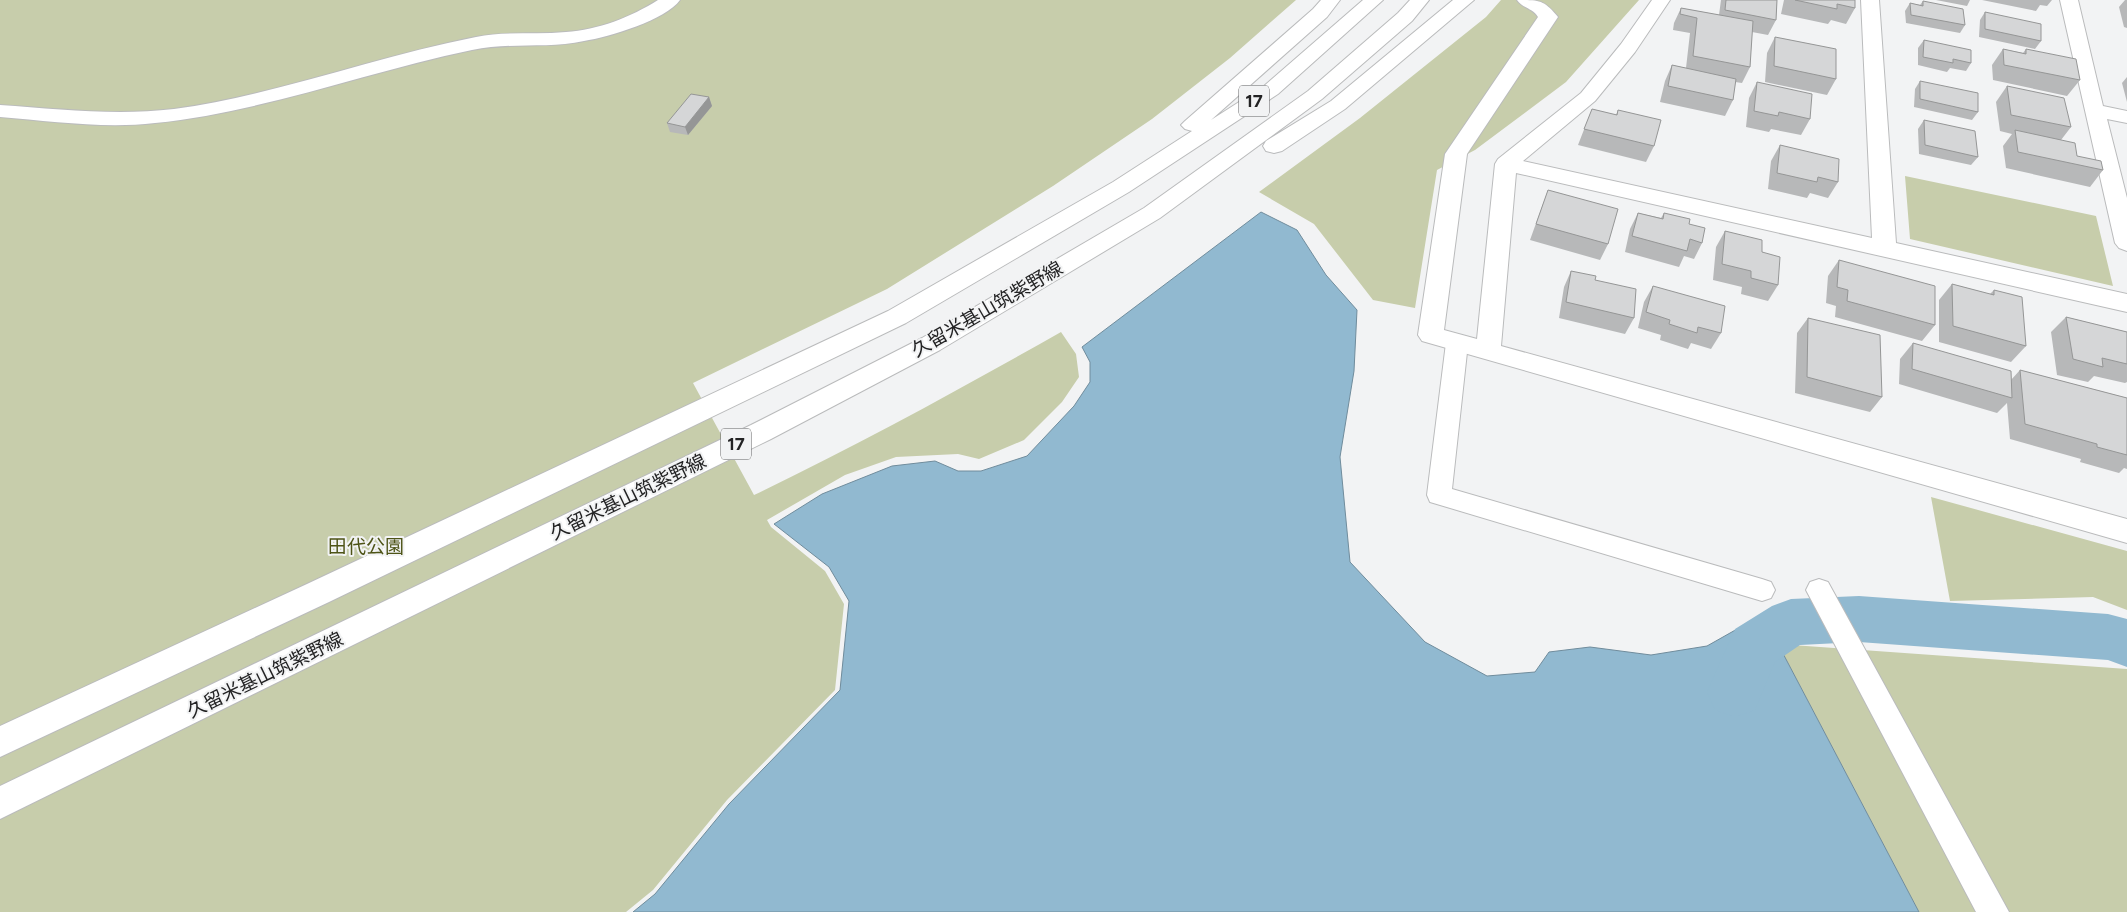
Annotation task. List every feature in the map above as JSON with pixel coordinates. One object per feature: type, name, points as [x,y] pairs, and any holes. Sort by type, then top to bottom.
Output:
[{"type":"street","points":[[0,111],[82,119],[131,119],[175,115],[252,100],[451,48],[496,40],[569,38],[611,30],[661,7],[671,0]]},
{"type":"street","points":[[1121,186],[1320,12],[1331,0]]},
{"type":"street","name":"久留米基山筑紫野線","points":[[0,742],[318,593],[897,317],[1121,186],[1272,90],[1374,0]]},
{"type":"street","name":"久留米基山筑紫野線","points":[[0,803],[761,432],[931,344],[1152,213],[1315,95],[1405,17],[1420,0]]},
{"type":"street","points":[[1152,213],[1229,175],[1338,105],[1465,0]]},
{"type":"street","points":[[1488,352],[1506,164],[1588,97],[1628,48],[1661,0]]},
{"type":"street","points":[[1870,0],[1884,247]]},
{"type":"street","points":[[2069,0],[2127,242]]},
{"type":"street","points":[[1534,4],[1548,17],[1456,154],[1431,335],[2127,531]]},
{"type":"street","points":[[2094,110],[2127,116]]},
{"type":"street","points":[[1506,164],[1884,247],[2127,303]]},
{"type":"lane","points":[[1457,343],[1439,495],[1762,590]]},
{"type":"lane","points":[[1819,590],[1993,912]]},
{"type":"green space","name":"田代公園","points":[[0,0],[1296,0],[1230,58],[1152,119],[1053,186],[887,289],[693,383],[754,495],[909,416],[1061,332],[1076,354],[1079,377],[1062,402],[1024,440],[979,459],[958,454],[896,457],[845,475],[767,520],[771,527],[825,571],[844,604],[835,690],[727,800],[653,890],[626,912],[0,912]]},
{"type":"green space","points":[[1501,0],[1639,0],[1566,82],[1475,150],[1437,170],[1415,308],[1373,300],[1314,224],[1259,192],[1360,118],[1486,17]]},
{"type":"green space","points":[[1905,176],[2096,216],[2113,286],[1910,239]]},
{"type":"green space","points":[[1931,497],[2127,551],[2127,610],[2093,597],[1950,601]]},
{"type":"green space","points":[[1778,644],[2127,669],[2127,912],[1919,912]]},
{"type":"water","points":[[1261,212],[1297,230],[1326,275],[1357,310],[1354,371],[1340,457],[1350,562],[1425,642],[1487,676],[1535,672],[1549,652],[1590,647],[1651,655],[1707,646],[1746,624],[1778,644],[1919,912],[633,912],[655,894],[729,804],[840,690],[849,601],[829,567],[774,524],[822,494],[892,466],[935,461],[958,471],[981,471],[1027,456],[1074,406],[1090,382],[1090,362],[1082,347]]},
{"type":"building","points":[[1726,0],[1777,0],[1776,20],[1725,10]]},
{"type":"building","points":[[1795,0],[1855,0],[1855,8],[1837,4],[1837,9]]},
{"type":"building","points":[[1923,1],[1963,9],[1965,25],[1911,15],[1910,3],[1923,6]]},
{"type":"building","points":[[1681,8],[1753,21],[1750,67],[1693,56],[1697,18],[1680,14]]},
{"type":"building","points":[[1985,12],[2041,24],[2041,41],[1985,29]]},
{"type":"building","points":[[1775,37],[1836,49],[1836,79],[1774,66]]},
{"type":"building","points":[[1924,40],[1971,50],[1971,63],[1953,59],[1953,63],[1923,57]]},
{"type":"building","points":[[2003,49],[2026,54],[2026,49],[2076,59],[2080,80],[2004,65]]},
{"type":"building","points":[[1672,65],[1736,79],[1733,100],[1668,86]]},
{"type":"building","points":[[1920,81],[1978,93],[1978,112],[1920,99]]},
{"type":"building","points":[[1757,82],[1812,94],[1810,119],[1779,112],[1778,116],[1754,111]]},
{"type":"building","points":[[2007,86],[2064,98],[2071,127],[2011,115]]},
{"type":"building","points":[[691,94],[709,97],[685,127],[667,123]]},
{"type":"building","points":[[1592,109],[1617,115],[1618,110],[1661,120],[1654,146],[1584,129]]},
{"type":"building","points":[[1924,120],[1975,131],[1978,157],[1925,145]]},
{"type":"building","points":[[2015,130],[2075,143],[2077,156],[2101,161],[2103,170],[2018,152]]},
{"type":"building","points":[[1780,145],[1839,159],[1838,182],[1818,177],[1817,182],[1777,173]]},
{"type":"building","points":[[1548,190],[1618,209],[1608,244],[1536,224]]},
{"type":"building","points":[[1638,213],[1663,219],[1664,213],[1690,219],[1689,224],[1705,228],[1702,243],[1690,239],[1687,251],[1632,236]]},
{"type":"building","points":[[1725,231],[1762,240],[1762,252],[1780,257],[1778,285],[1751,278],[1751,271],[1722,264]]},
{"type":"building","points":[[1839,260],[1935,286],[1935,325],[1847,301],[1848,290],[1837,287]]},
{"type":"building","points":[[1571,271],[1596,276],[1595,280],[1636,289],[1634,318],[1566,302]]},
{"type":"building","points":[[1952,284],[1994,295],[1994,290],[2022,297],[2026,346],[1953,326]]},
{"type":"building","points":[[1653,286],[1725,306],[1721,333],[1698,327],[1697,333],[1669,324],[1670,320],[1646,312]]},
{"type":"building","points":[[2066,317],[2127,332],[2127,364],[2102,358],[2103,367],[2073,359]]},
{"type":"building","points":[[1808,318],[1880,335],[1882,397],[1807,377]]},
{"type":"building","points":[[1913,343],[2011,371],[2012,398],[1912,369]]},
{"type":"building","points":[[2020,370],[2127,398],[2127,455],[2097,447],[2097,444],[2025,424]]},
{"type":"waterway","points":[[1735,692],[1754,646],[1791,622],[1859,619],[2108,637],[2127,643]]}]
